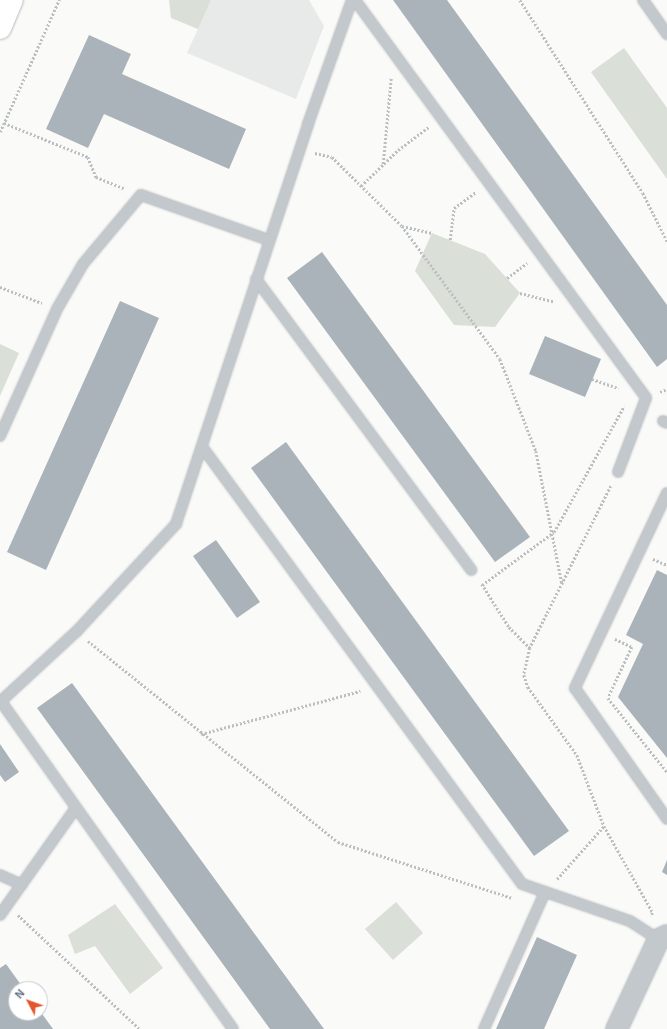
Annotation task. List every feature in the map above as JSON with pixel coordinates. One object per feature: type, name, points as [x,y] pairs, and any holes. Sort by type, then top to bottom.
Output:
[{"type":"main road","points":[[0,28],[12,0]]},
{"type":"street","points":[[616,1029],[656,935]]},
{"type":"lane","points":[[354,0],[646,398],[618,472]]},
{"type":"lane","points":[[234,1029],[75,809],[0,701],[77,631],[176,524],[203,448],[256,279],[299,149],[354,0]]},
{"type":"lane","points":[[643,0],[667,34]]},
{"type":"lane","points":[[0,436],[57,309],[83,264],[141,195],[269,240]]},
{"type":"lane","points":[[256,279],[471,570]]},
{"type":"lane","points":[[203,448],[522,884],[630,921],[656,935]]},
{"type":"lane","points":[[667,493],[575,688],[667,819]]},
{"type":"lane","points":[[0,915],[75,809]]},
{"type":"lane","points":[[0,876],[22,885]]},
{"type":"lane","points":[[484,1029],[545,892]]},
{"type":"path","points":[[0,132],[59,0]]},
{"type":"path","points":[[520,0],[642,193],[667,241]]},
{"type":"path","points":[[383,164],[393,52]]},
{"type":"path","points":[[361,186],[383,164],[441,117]]},
{"type":"path","points":[[4,123],[88,157],[96,177],[141,195]]},
{"type":"path","points":[[299,149],[332,157],[402,226],[500,359],[536,451],[554,532],[562,585]]},
{"type":"path","points":[[450,240],[454,208],[488,182]]},
{"type":"path","points":[[402,226],[432,233]]},
{"type":"path","points":[[507,278],[540,253]]},
{"type":"path","points":[[0,287],[57,309]]},
{"type":"path","points":[[520,293],[581,309]]},
{"type":"path","points":[[482,585],[554,532],[627,400]]},
{"type":"path","points":[[618,472],[530,648],[524,664],[528,687],[577,755],[604,826],[653,913],[656,935]]},
{"type":"path","points":[[650,566],[653,559],[667,565]]},
{"type":"path","points":[[471,570],[509,627],[530,648]]},
{"type":"path","points":[[77,631],[200,734],[338,842],[539,906]]},
{"type":"path","points":[[618,632],[615,639],[632,647],[608,698],[667,772]]},
{"type":"path","points":[[200,734],[378,687]]},
{"type":"path","points":[[545,892],[604,826]]},
{"type":"path","points":[[8,905],[140,1029]]},
{"type":"shaded area","points":[[169,0],[211,0],[198,29],[171,18]]},
{"type":"shaded area","points":[[211,0],[309,0],[324,26],[296,99],[187,53]]},
{"type":"shaded area","points":[[624,48],[667,108],[667,179],[591,72]]},
{"type":"shaded area","points":[[432,233],[485,254],[520,293],[495,327],[454,325],[415,271]]},
{"type":"shaded area","points":[[0,344],[19,353],[0,396]]},
{"type":"shaded area","points":[[396,902],[423,933],[393,960],[365,929]]},
{"type":"shaded area","points":[[115,904],[163,968],[130,994],[95,946],[75,954],[68,935]]},
{"type":"building","points":[[393,0],[447,0],[667,305],[667,359],[657,367]]},
{"type":"building","points":[[89,35],[131,54],[122,74],[246,129],[229,169],[104,114],[88,148],[46,129]]},
{"type":"building","points":[[322,252],[530,537],[495,562],[287,278]]},
{"type":"building","points":[[120,301],[159,318],[46,570],[7,552]]},
{"type":"building","points":[[545,336],[601,359],[585,397],[529,374]]},
{"type":"building","points":[[286,442],[569,831],[534,856],[251,468]]},
{"type":"building","points":[[216,540],[260,602],[237,618],[193,556]]},
{"type":"building","points":[[657,570],[667,575],[667,758],[618,697],[643,644],[626,635]]},
{"type":"building","points":[[72,683],[324,1029],[270,1029],[37,708]]},
{"type":"building","points":[[0,744],[19,772],[5,782],[0,775]]},
{"type":"building","points":[[667,860],[667,875],[662,872]]},
{"type":"building","points":[[537,937],[577,955],[544,1029],[496,1029]]},
{"type":"building","points":[[6,964],[18,981],[8,981],[8,1021],[47,1021],[53,1029],[0,1029],[0,968]]}]
